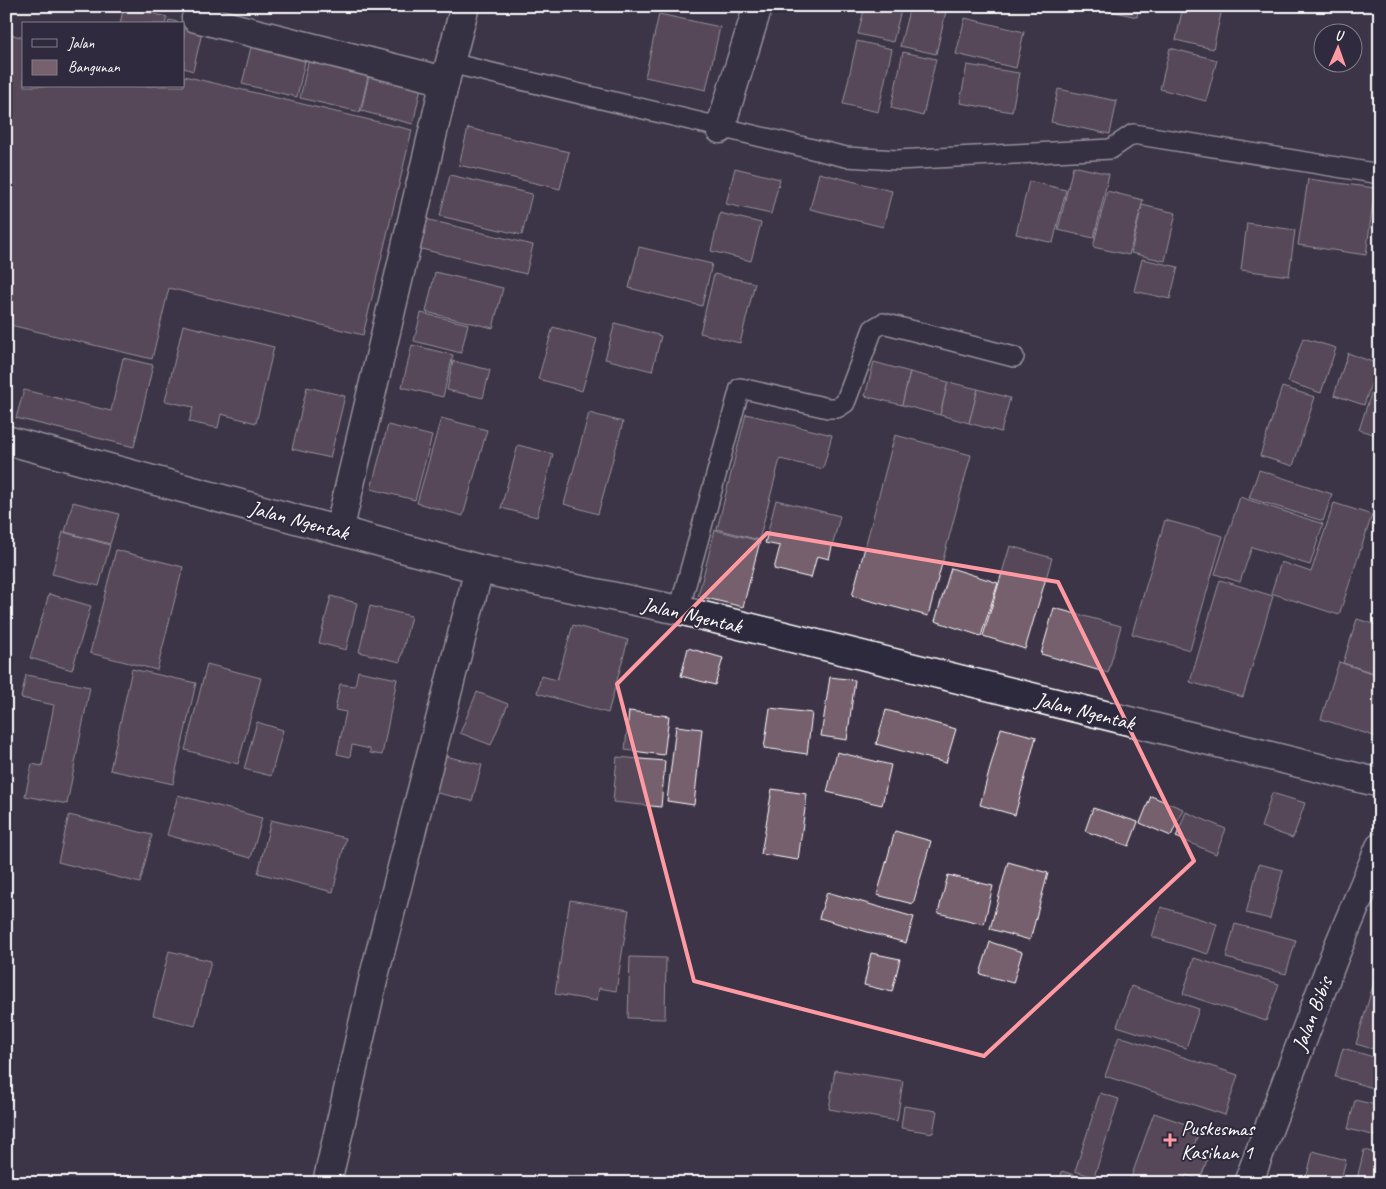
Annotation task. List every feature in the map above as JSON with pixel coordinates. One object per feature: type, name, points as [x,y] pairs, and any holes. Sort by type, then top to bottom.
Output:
[{"type":"street","points":[[339,531],[447,72],[465,6]]},
{"type":"street","points":[[720,128],[758,6]]},
{"type":"street","points":[[196,18],[447,72]]},
{"type":"street","name":"Jalan Ngentak","points":[[6,440],[479,569],[678,610],[1380,783]]},
{"type":"street","points":[[327,1183],[374,976],[479,569]]},
{"type":"street","name":"Jalan Bibis","points":[[1248,1183],[1334,957],[1380,847]]},
{"type":"lane","points":[[447,72],[720,128],[846,158],[897,160],[1112,149],[1132,134],[1380,174]]},
{"type":"lane","points":[[678,610],[740,388],[828,408],[837,408],[846,403],[872,329],[883,324],[1014,357]]},
{"type":"highlighted area","points":[[767,533],[1058,582],[1194,861],[984,1056],[694,981],[617,684]]},
{"type":"building","points":[[124,6],[167,17],[166,22],[120,22]]},
{"type":"building","points":[[865,6],[902,6],[893,42],[858,34]]},
{"type":"building","points":[[910,6],[947,7],[936,54],[900,46]]},
{"type":"building","points":[[1089,6],[1139,6],[1137,17]]},
{"type":"building","points":[[1183,6],[1211,6],[1222,9],[1213,49],[1176,40]]},
{"type":"building","points":[[659,14],[720,27],[706,90],[645,77]]},
{"type":"building","points":[[965,18],[1024,32],[1016,68],[956,54]]},
{"type":"building","points":[[185,24],[203,28],[193,71],[185,68]]},
{"type":"building","points":[[6,33],[22,37],[22,88],[185,88],[185,76],[412,130],[363,335],[169,288],[152,359],[6,324]]},
{"type":"building","points":[[253,39],[307,52],[297,97],[242,84]]},
{"type":"building","points":[[857,41],[892,49],[878,112],[843,104]]},
{"type":"building","points":[[1170,48],[1217,60],[1206,101],[1160,89]]},
{"type":"building","points":[[903,52],[936,59],[923,116],[891,108]]},
{"type":"building","points":[[310,54],[370,68],[360,112],[300,98]]},
{"type":"building","points":[[967,65],[1019,73],[1012,112],[960,103]]},
{"type":"building","points":[[370,71],[422,83],[413,124],[361,111]]},
{"type":"building","points":[[1058,89],[1117,101],[1110,134],[1051,122]]},
{"type":"building","points":[[468,128],[569,152],[560,189],[459,165]]},
{"type":"building","points":[[1073,166],[1109,174],[1094,238],[1058,230]]},
{"type":"building","points":[[735,168],[780,179],[771,214],[726,204]]},
{"type":"building","points":[[819,173],[892,191],[883,227],[810,209]]},
{"type":"building","points":[[450,175],[532,194],[522,235],[440,216]]},
{"type":"building","points":[[1308,179],[1375,188],[1366,255],[1298,245]]},
{"type":"building","points":[[1029,181],[1066,190],[1053,243],[1016,234]]},
{"type":"building","points":[[1107,191],[1143,200],[1129,255],[1093,247]]},
{"type":"building","points":[[1142,205],[1176,213],[1165,261],[1131,253]]},
{"type":"building","points":[[720,213],[761,223],[751,261],[711,251]]},
{"type":"building","points":[[425,219],[533,245],[526,274],[417,248]]},
{"type":"building","points":[[1247,223],[1295,230],[1289,276],[1241,270]]},
{"type":"building","points":[[639,247],[712,264],[702,306],[629,288]]},
{"type":"building","points":[[1142,259],[1178,267],[1170,299],[1134,291]]},
{"type":"building","points":[[435,272],[503,288],[493,328],[426,312]]},
{"type":"building","points":[[714,274],[755,283],[740,343],[700,333]]},
{"type":"building","points":[[421,313],[468,324],[461,353],[414,341]]},
{"type":"building","points":[[615,323],[661,336],[652,371],[605,359]]},
{"type":"building","points":[[183,325],[274,347],[256,423],[221,414],[218,428],[189,422],[193,407],[165,401]]},
{"type":"building","points":[[553,327],[597,339],[582,391],[538,379]]},
{"type":"building","points":[[1303,338],[1336,348],[1321,393],[1288,382]]},
{"type":"building","points":[[412,345],[453,355],[443,397],[402,387]]},
{"type":"building","points":[[1348,353],[1378,364],[1364,405],[1334,395]]},
{"type":"building","points":[[123,358],[153,365],[134,447],[16,418],[24,390],[111,411]]},
{"type":"building","points":[[453,361],[490,370],[483,398],[447,390]]},
{"type":"building","points":[[874,362],[910,372],[902,405],[865,396]]},
{"type":"building","points":[[1380,366],[1380,436],[1359,430]]},
{"type":"building","points":[[910,372],[948,382],[940,415],[902,405]]},
{"type":"building","points":[[948,382],[978,389],[969,423],[940,415]]},
{"type":"building","points":[[307,387],[345,396],[330,458],[292,449]]},
{"type":"building","points":[[1282,387],[1315,397],[1293,466],[1260,456]]},
{"type":"building","points":[[978,389],[1010,398],[1001,432],[969,423]]},
{"type":"building","points":[[589,413],[623,422],[598,514],[564,504]]},
{"type":"building","points":[[746,414],[832,435],[823,469],[780,459],[759,540],[717,529]]},
{"type":"building","points":[[441,418],[487,430],[463,516],[417,503]]},
{"type":"building","points":[[388,425],[432,436],[415,500],[371,489]]},
{"type":"building","points":[[895,435],[971,455],[928,616],[852,596]]},
{"type":"building","points":[[518,445],[553,454],[537,517],[501,508]]},
{"type":"building","points":[[1259,470],[1332,494],[1323,521],[1249,498]]},
{"type":"building","points":[[1240,497],[1323,524],[1310,565],[1252,547],[1240,582],[1215,574]]},
{"type":"building","points":[[776,500],[840,516],[829,559],[817,556],[811,578],[774,569],[780,546],[765,543]]},
{"type":"building","points":[[73,502],[119,514],[110,544],[65,532]]},
{"type":"building","points":[[1334,503],[1372,515],[1339,615],[1271,593],[1281,562],[1311,572]]},
{"type":"building","points":[[1165,520],[1223,536],[1190,650],[1132,634]]},
{"type":"building","points":[[715,530],[760,541],[743,607],[698,596]]},
{"type":"building","points":[[63,532],[110,545],[99,586],[52,574]]},
{"type":"building","points":[[1010,546],[1052,558],[1025,649],[983,636]]},
{"type":"building","points":[[116,550],[183,567],[157,670],[90,653]]},
{"type":"building","points":[[951,568],[998,583],[981,636],[935,621]]},
{"type":"building","points":[[1220,580],[1273,596],[1243,697],[1190,682]]},
{"type":"building","points":[[49,594],[91,606],[72,670],[30,658]]},
{"type":"building","points":[[331,596],[357,603],[346,650],[319,643]]},
{"type":"building","points":[[370,606],[411,616],[400,662],[359,652]]},
{"type":"building","points":[[1054,608],[1121,626],[1108,673],[1041,654]]},
{"type":"building","points":[[1357,619],[1380,626],[1380,675],[1343,663]]},
{"type":"building","points":[[573,625],[628,640],[608,713],[537,693],[541,676],[557,680]]},
{"type":"building","points":[[688,648],[723,658],[715,685],[681,676]]},
{"type":"building","points":[[1339,662],[1380,676],[1380,738],[1321,719]]},
{"type":"building","points":[[207,664],[261,678],[238,764],[185,750]]},
{"type":"building","points":[[132,669],[196,683],[173,784],[110,770]]},
{"type":"building","points":[[358,671],[397,679],[382,755],[370,753],[370,749],[352,745],[350,757],[337,754],[346,712],[335,710],[340,684],[355,686]]},
{"type":"building","points":[[26,675],[90,687],[67,804],[25,796],[32,764],[42,766],[54,705],[21,698]]},
{"type":"building","points":[[830,677],[855,680],[847,740],[821,736]]},
{"type":"building","points":[[477,692],[508,704],[491,745],[460,733]]},
{"type":"building","points":[[770,708],[812,713],[807,754],[764,748]]},
{"type":"building","points":[[886,710],[956,729],[946,763],[876,744]]},
{"type":"building","points":[[629,711],[669,716],[664,755],[625,750]]},
{"type":"building","points":[[257,722],[283,730],[271,776],[244,769]]},
{"type":"building","points":[[676,726],[702,729],[694,805],[667,801]]},
{"type":"building","points":[[1001,728],[1036,737],[1015,815],[980,805]]},
{"type":"building","points":[[837,752],[891,765],[882,805],[827,792]]},
{"type":"building","points":[[441,755],[482,765],[472,801],[433,792]]},
{"type":"building","points":[[617,757],[665,761],[661,807],[613,802]]},
{"type":"building","points":[[772,789],[807,794],[798,860],[761,854]]},
{"type":"building","points":[[1272,793],[1305,803],[1293,838],[1261,827]]},
{"type":"building","points":[[178,795],[262,818],[251,858],[167,835]]},
{"type":"building","points":[[1151,796],[1183,809],[1171,836],[1140,823]]},
{"type":"building","points":[[1093,808],[1138,822],[1129,846],[1085,831]]},
{"type":"building","points":[[1186,812],[1226,829],[1216,854],[1176,837]]},
{"type":"building","points":[[69,815],[152,835],[140,883],[58,862]]},
{"type":"building","points":[[271,820],[346,838],[333,892],[258,873]]},
{"type":"building","points":[[895,831],[931,841],[913,904],[877,895]]},
{"type":"building","points":[[1008,862],[1048,873],[1030,940],[990,929]]},
{"type":"building","points":[[1259,864],[1283,870],[1270,919],[1246,913]]},
{"type":"building","points":[[948,875],[993,886],[984,924],[938,913]]},
{"type":"building","points":[[827,892],[914,917],[906,943],[819,918]]},
{"type":"building","points":[[570,900],[629,910],[616,991],[599,988],[597,1001],[555,994]]},
{"type":"building","points":[[1161,907],[1217,924],[1208,954],[1152,937]]},
{"type":"building","points":[[1235,924],[1296,940],[1286,974],[1226,958]]},
{"type":"building","points":[[990,942],[1022,952],[1013,983],[980,974]]},
{"type":"building","points":[[169,951],[211,961],[195,1026],[153,1015]]},
{"type":"building","points":[[871,953],[900,959],[892,992],[864,985]]},
{"type":"building","points":[[630,957],[666,958],[665,1019],[628,1018]]},
{"type":"building","points":[[1194,958],[1279,984],[1266,1021],[1183,994]]},
{"type":"building","points":[[1378,968],[1380,968],[1380,1051],[1356,1044]]},
{"type":"building","points":[[1131,986],[1199,1009],[1186,1048],[1117,1026]]},
{"type":"building","points":[[1119,1036],[1238,1075],[1225,1115],[1105,1076]]},
{"type":"building","points":[[1343,1048],[1380,1059],[1380,1090],[1335,1077]]},
{"type":"building","points":[[835,1070],[903,1081],[897,1121],[829,1109]]},
{"type":"building","points":[[1100,1093],[1119,1099],[1094,1177],[1075,1171]]},
{"type":"building","points":[[1355,1100],[1380,1106],[1380,1137],[1348,1129]]},
{"type":"building","points":[[904,1106],[937,1111],[933,1133],[901,1128]]},
{"type":"building","name":"Puskesmas Kasihan 1","points":[[1154,1113],[1200,1129],[1192,1151],[1208,1157],[1200,1180],[1186,1175],[1183,1183],[1129,1183]]},
{"type":"building","points":[[1364,1150],[1380,1154],[1380,1183],[1356,1183]]},
{"type":"building","points":[[1313,1151],[1346,1160],[1340,1183],[1305,1183]]},
{"type":"building","points":[[1062,1171],[1098,1183],[1059,1183]]},
{"type":"place","name":"Puskesmas Kasihan 1","points":[[1170,1140]]}]
